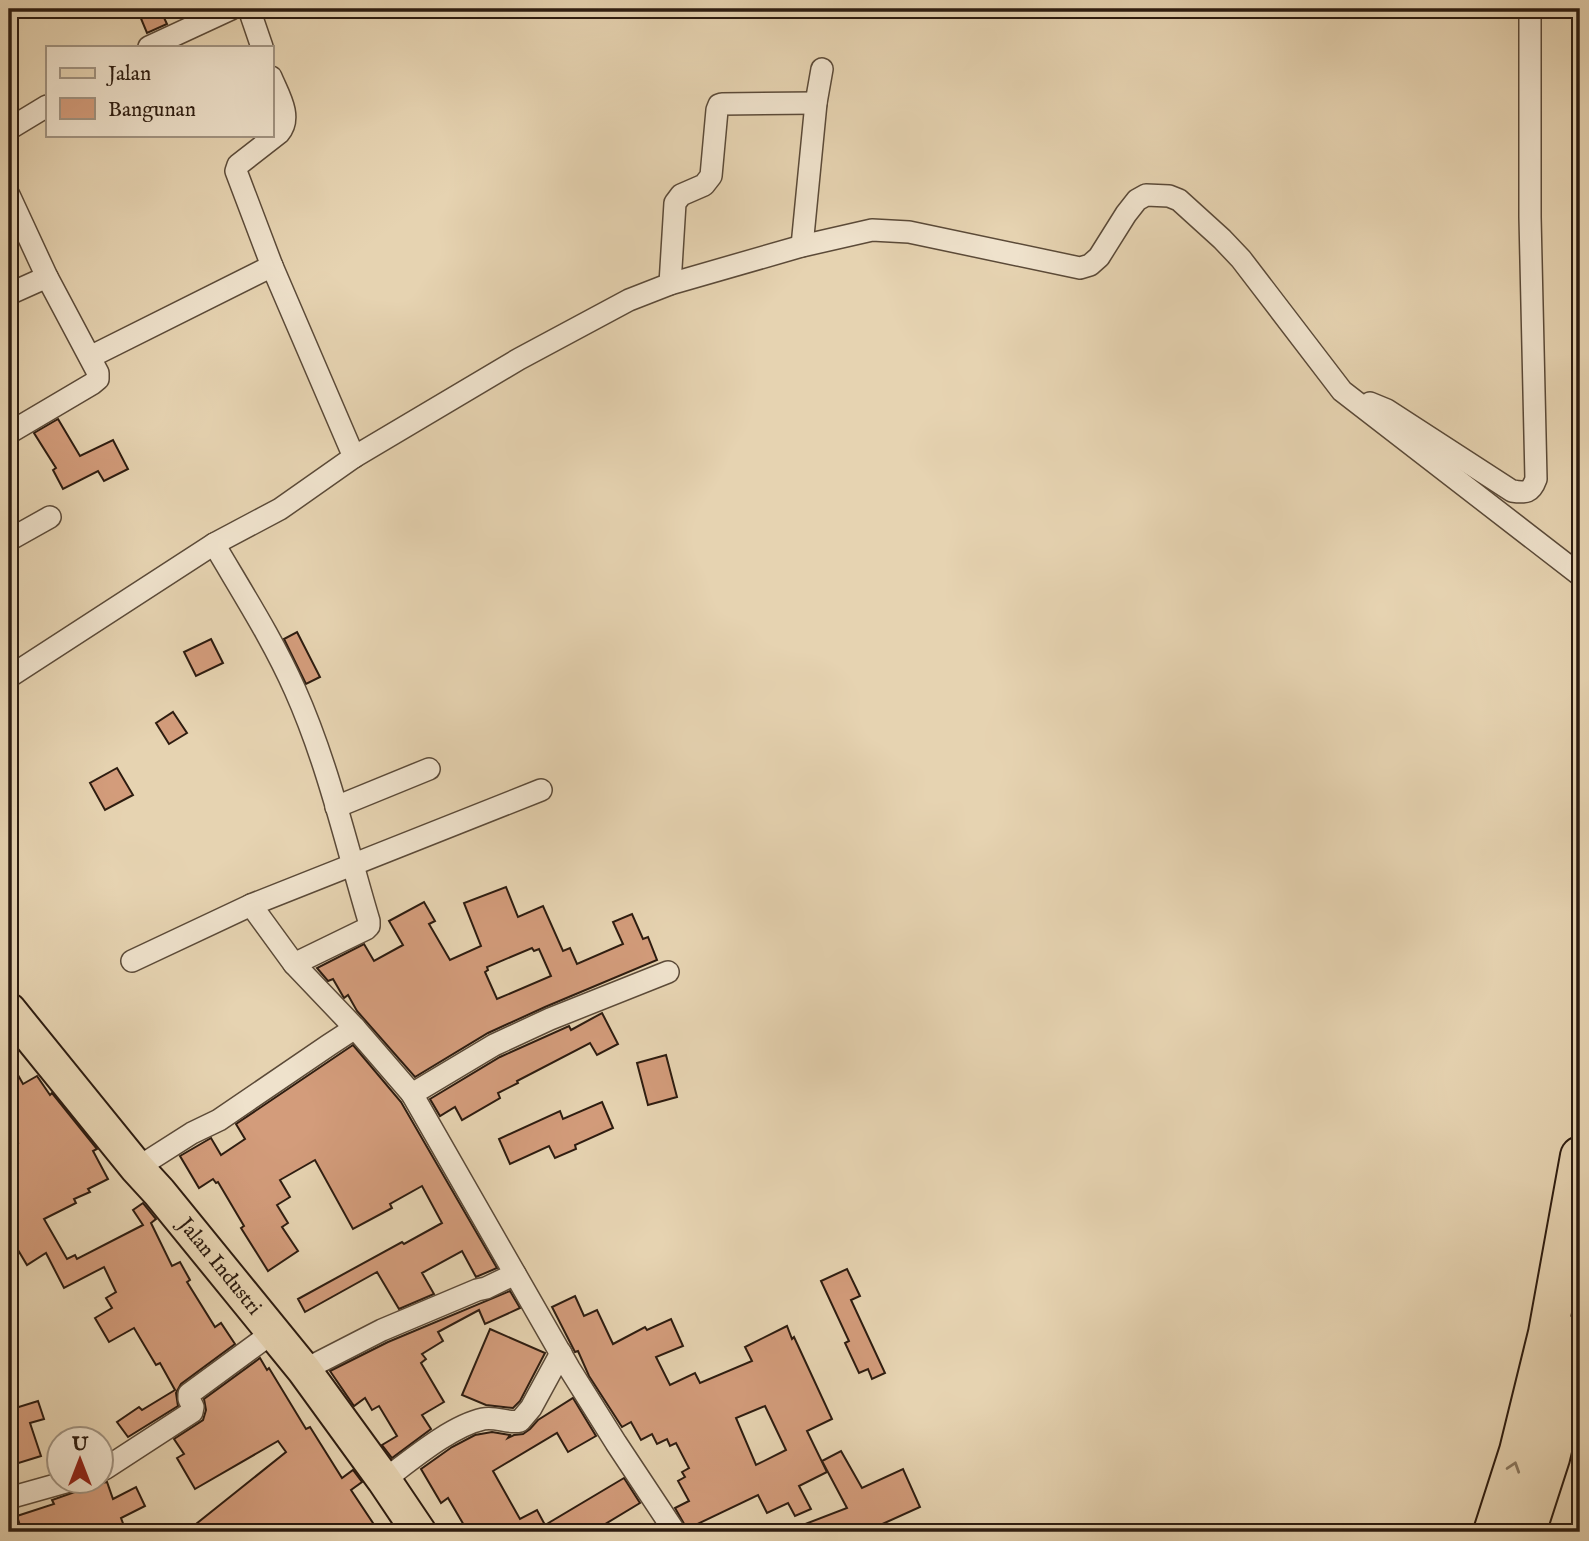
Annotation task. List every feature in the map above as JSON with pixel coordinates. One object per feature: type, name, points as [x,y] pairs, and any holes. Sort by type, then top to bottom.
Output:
[{"type":"highway","points":[[1493,1532],[1519,1451],[1548,1333],[1580,1156]]},
{"type":"highway","points":[[1526,1532],[1550,1458],[1580,1333]]},
{"type":"main road","name":"Jalan Industri","points":[[9,1011],[304,1370],[419,1532]]},
{"type":"street","points":[[151,46],[231,9]]},
{"type":"street","points":[[249,9],[262,46]]},
{"type":"street","points":[[1342,391],[1387,410],[1512,491],[1528,491],[1533,487],[1536,479],[1530,192],[1530,9]]},
{"type":"street","points":[[802,246],[816,103],[822,69]]},
{"type":"street","points":[[273,81],[286,121],[283,128],[238,165],[236,171],[272,266],[354,457]]},
{"type":"street","points":[[670,284],[674,203],[681,195],[704,185],[711,176],[719,105],[816,103]]},
{"type":"street","points":[[9,130],[46,107]]},
{"type":"street","points":[[9,195],[47,276],[98,373],[95,382],[9,433]]},
{"type":"street","points":[[9,677],[214,544],[280,509],[354,457],[570,330],[629,300],[670,284],[802,246],[872,230],[909,232],[1080,268],[1090,265],[1099,257],[1136,200],[1146,195],[1169,196],[1188,207],[1241,259],[1342,391],[1580,575]]},
{"type":"street","points":[[90,357],[272,266]]},
{"type":"street","points":[[9,294],[47,276]]},
{"type":"street","points":[[9,540],[50,517]]},
{"type":"street","points":[[214,544],[261,624],[295,690],[325,770],[369,920],[368,928],[294,964]]},
{"type":"street","points":[[335,807],[429,769]]},
{"type":"street","points":[[132,961],[251,905],[541,790]]},
{"type":"street","points":[[251,905],[294,964],[355,1028],[412,1094],[561,1353],[675,1532]]},
{"type":"street","points":[[412,1094],[516,1035],[668,972]]},
{"type":"street","points":[[136,1168],[192,1133],[219,1120],[355,1028]]},
{"type":"street","points":[[304,1370],[382,1330],[477,1290],[486,1289],[515,1273]]},
{"type":"street","points":[[116,1461],[192,1412],[189,1394],[272,1333]]},
{"type":"street","points":[[384,1480],[449,1434],[475,1421],[489,1418],[520,1421],[531,1408],[561,1353]]},
{"type":"street","points":[[9,1498],[46,1488]]},
{"type":"building","points":[[137,9],[160,9],[167,24],[147,33]]},
{"type":"building","points":[[58,419],[80,456],[113,440],[128,469],[104,481],[98,471],[63,489],[53,470],[56,468],[34,433]]},
{"type":"building","points":[[297,632],[320,677],[306,684],[284,639]]},
{"type":"building","points":[[211,639],[223,663],[196,676],[184,652]]},
{"type":"building","points":[[173,712],[187,733],[169,744],[156,723]]},
{"type":"building","points":[[117,768],[133,795],[105,810],[90,783]]},
{"type":"building","points":[[506,887],[518,917],[543,906],[563,951],[570,948],[577,964],[623,944],[613,922],[632,914],[643,939],[648,937],[657,960],[488,1033],[415,1077],[357,1011],[348,995],[344,998],[333,979],[328,981],[317,968],[364,944],[374,961],[403,945],[389,921],[424,902],[435,921],[429,924],[450,960],[481,946],[464,903]],"holes":[[[532,948],[534,951],[539,949],[551,976],[497,999],[485,972],[487,967]]]},
{"type":"building","points":[[602,1013],[618,1044],[597,1055],[590,1043],[517,1081],[518,1083],[498,1093],[500,1098],[462,1120],[455,1107],[440,1116],[430,1099],[500,1057],[569,1026],[571,1030]]},
{"type":"building","points":[[353,1045],[401,1102],[497,1268],[476,1277],[462,1251],[422,1273],[434,1294],[399,1309],[377,1272],[305,1312],[298,1299],[442,1223],[422,1186],[390,1204],[392,1208],[353,1229],[315,1160],[280,1180],[290,1197],[277,1205],[288,1223],[282,1227],[298,1251],[268,1271],[241,1228],[244,1226],[218,1182],[213,1179],[199,1188],[180,1156],[211,1138],[221,1155],[245,1139],[236,1124]]},
{"type":"building","points":[[666,1055],[677,1097],[648,1105],[637,1063]]},
{"type":"building","points":[[9,1059],[23,1084],[37,1076],[50,1095],[52,1093],[97,1149],[93,1151],[108,1179],[74,1199],[76,1203],[44,1219],[67,1259],[75,1255],[77,1259],[143,1225],[133,1210],[143,1203],[156,1219],[151,1223],[172,1266],[180,1262],[190,1280],[187,1282],[215,1327],[221,1323],[235,1344],[181,1384],[176,1393],[178,1406],[128,1437],[117,1422],[139,1407],[142,1410],[175,1390],[160,1363],[156,1365],[134,1328],[109,1342],[95,1318],[112,1308],[106,1298],[116,1292],[104,1267],[64,1288],[46,1253],[27,1265],[9,1235],[9,1149],[18,1143],[9,1130]]},
{"type":"building","points":[[602,1102],[613,1128],[575,1145],[576,1149],[555,1158],[549,1146],[510,1164],[499,1139],[560,1111],[563,1119]]},
{"type":"building","points":[[847,1269],[860,1296],[851,1300],[885,1373],[872,1379],[868,1369],[859,1373],[845,1343],[849,1341],[821,1281]]},
{"type":"building","points":[[510,1291],[520,1308],[485,1324],[479,1310],[438,1332],[443,1341],[422,1354],[426,1359],[421,1363],[444,1402],[422,1415],[431,1429],[392,1458],[382,1445],[397,1436],[379,1406],[372,1410],[365,1398],[354,1406],[330,1371],[388,1342]]},
{"type":"building","points":[[575,1296],[584,1316],[597,1310],[613,1344],[645,1327],[647,1330],[671,1319],[683,1346],[656,1357],[670,1385],[695,1373],[700,1383],[752,1361],[745,1347],[787,1326],[832,1419],[807,1431],[827,1472],[799,1486],[811,1509],[795,1516],[788,1503],[767,1513],[758,1495],[687,1529],[675,1508],[689,1501],[678,1481],[685,1477],[682,1472],[689,1468],[676,1443],[670,1446],[667,1439],[657,1444],[652,1434],[641,1440],[631,1422],[622,1427],[589,1376],[578,1351],[575,1352],[552,1307]],"holes":[[[765,1406],[786,1450],[756,1465],[736,1418]]]},
{"type":"building","points":[[490,1329],[545,1353],[520,1401],[513,1408],[486,1405],[462,1395]]},
{"type":"building","points":[[260,1358],[267,1370],[269,1368],[306,1429],[310,1427],[342,1478],[353,1470],[362,1482],[351,1490],[379,1532],[186,1532],[286,1452],[278,1441],[195,1489],[177,1458],[184,1454],[174,1439],[203,1420],[206,1410],[204,1399]]},
{"type":"building","points":[[573,1398],[596,1436],[568,1452],[557,1433],[493,1471],[520,1519],[537,1510],[545,1525],[624,1478],[640,1503],[592,1532],[468,1532],[448,1498],[441,1503],[421,1469],[475,1435],[492,1432],[510,1435],[508,1438],[523,1434],[538,1420]]},
{"type":"building","points":[[38,1401],[44,1419],[30,1423],[41,1456],[9,1466],[9,1410]]},
{"type":"building","points":[[841,1451],[862,1488],[903,1469],[920,1507],[878,1526],[882,1532],[787,1532],[847,1508],[822,1461]]},
{"type":"building","points":[[136,1487],[145,1506],[121,1518],[124,1526],[108,1532],[22,1532],[17,1516],[54,1504],[52,1500],[64,1496],[112,1496],[113,1499]]}]
